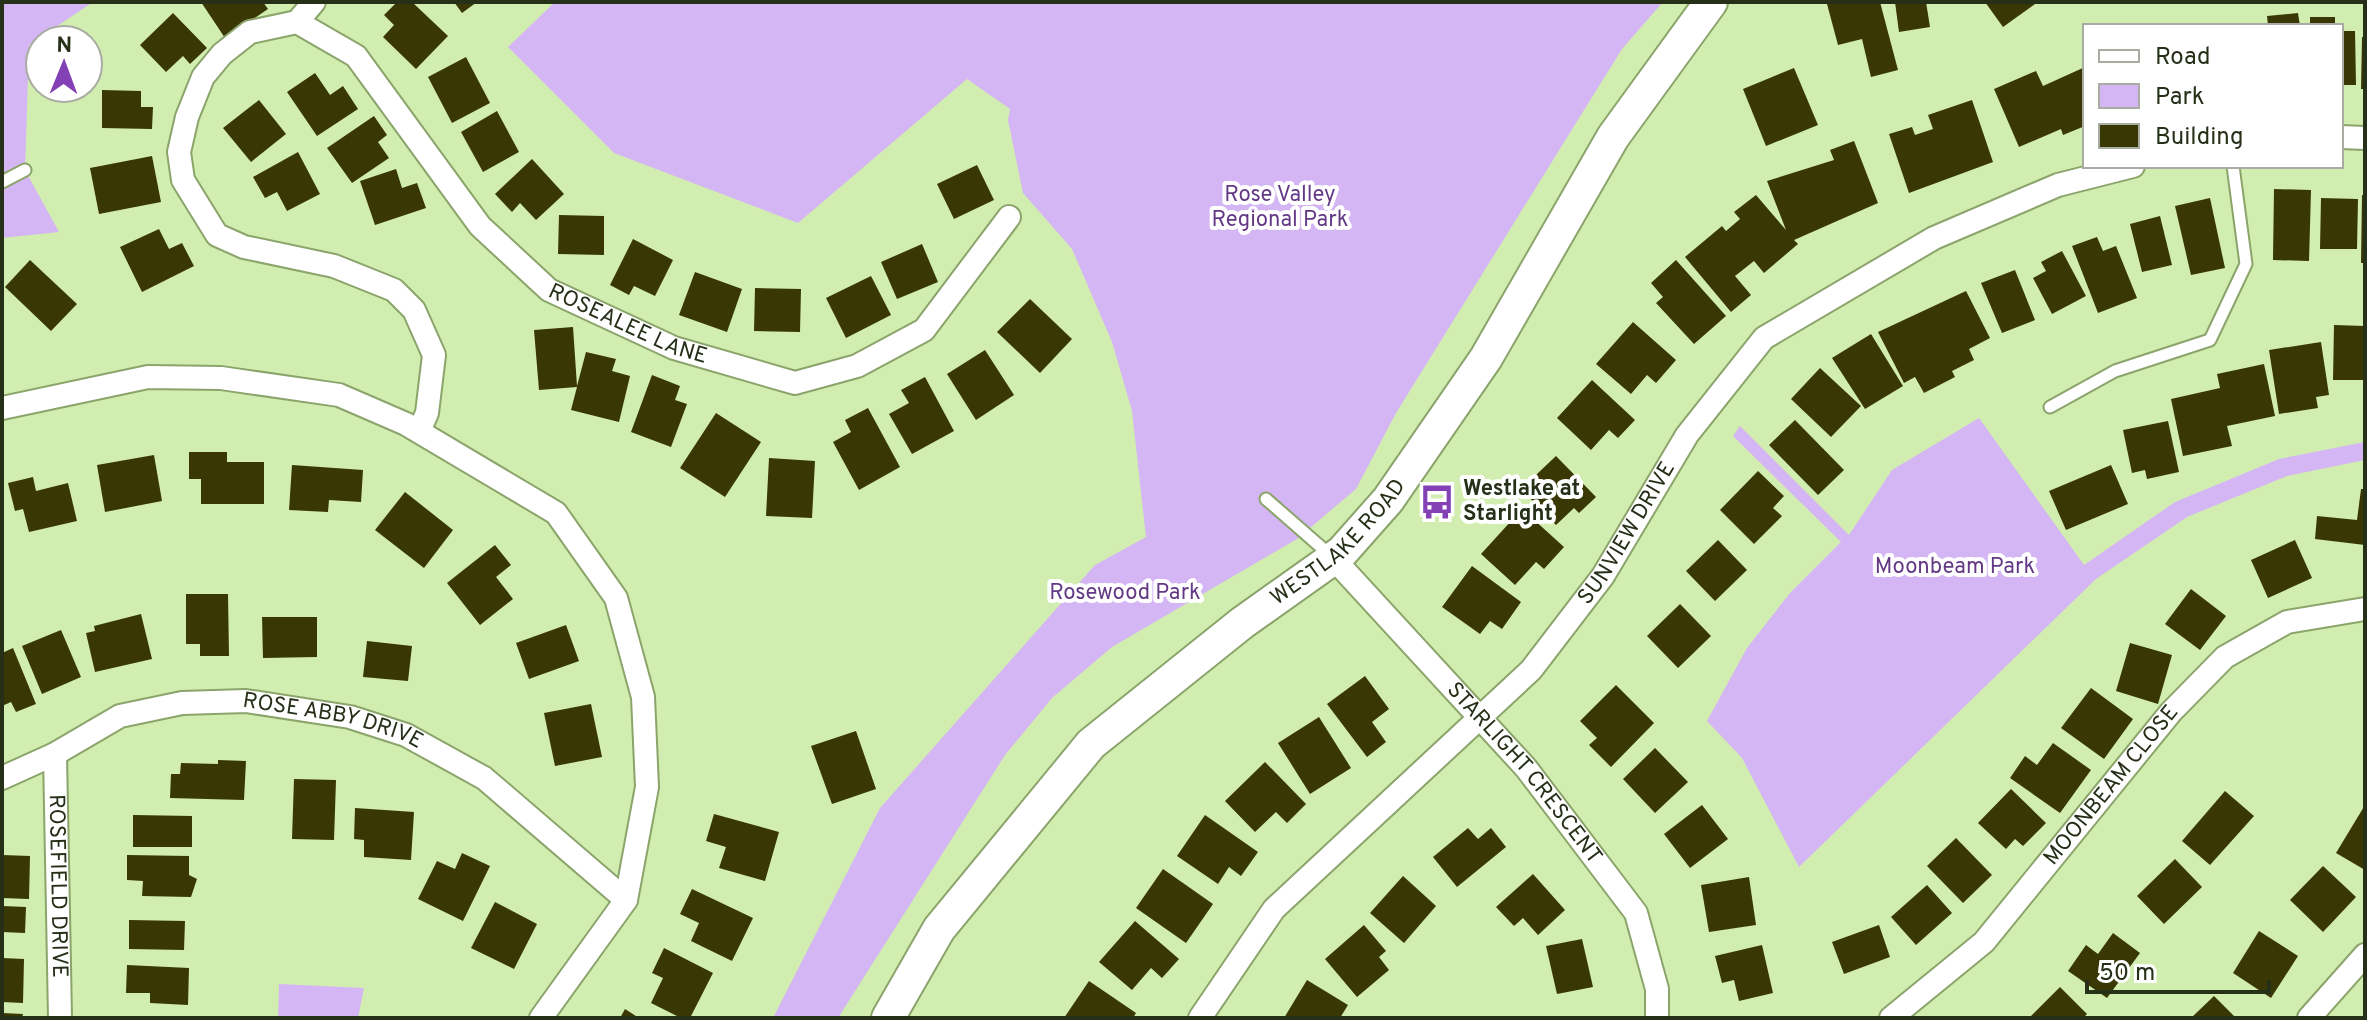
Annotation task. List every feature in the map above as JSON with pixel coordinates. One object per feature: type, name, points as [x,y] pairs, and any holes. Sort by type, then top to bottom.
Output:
[{"type":"street","points":[[314,2],[297,22],[250,32],[222,54],[203,77],[187,117],[179,152],[183,180],[217,235],[244,247],[334,266],[394,290],[414,310],[434,355],[427,413],[419,431]]},
{"type":"street","name":"WESTLAKE ROAD","points":[[888,1018],[939,929],[1091,744],[1242,623],[1333,558],[1388,500],[1486,358],[1613,137],[1711,2]]},
{"type":"street","name":"ROSEALEE LANE","points":[[297,22],[356,56],[480,226],[549,290],[674,348],[795,383],[857,366],[924,330],[1009,217]]},
{"type":"street","points":[[2343,137],[2365,138]]},
{"type":"street","name":"SUNVIEW DRIVE","points":[[1200,1018],[1274,909],[1531,670],[1603,576],[1687,435],[1764,338],[1934,238],[2058,185],[2125,168]]},
{"type":"street","points":[[2,408],[148,377],[221,378],[339,395],[419,431],[556,513],[616,598],[643,697],[647,787],[626,900],[541,1018]]},
{"type":"street","name":"STARLIGHT CRESCENT","points":[[1333,558],[1526,768],[1636,913],[1657,989],[1657,1018]]},
{"type":"street","name":"MOONBEAM CLOSE","points":[[1891,1018],[1984,942],[2171,712],[2225,657],[2287,622],[2365,609]]},
{"type":"street","name":"ROSE ABBY DRIVE","points":[[2,778],[55,754],[120,716],[182,703],[246,701],[350,717],[406,735],[484,778],[626,900]]},
{"type":"street","name":"ROSEFIELD DRIVE","points":[[55,754],[60,1018]]},
{"type":"street","points":[[2309,1018],[2365,955]]},
{"type":"lane","points":[[2050,407],[2115,371],[2210,340],[2246,264],[2233,168]]},
{"type":"lane","points":[[2,182],[25,170]]},
{"type":"lane","points":[[1266,499],[1333,558]]},
{"type":"green space","points":[[2,2],[93,2],[60,24],[24,24],[24,104],[27,104],[25,170],[59,232],[2,238]]},
{"type":"green space","name":"Rose Valley Regional Park","points":[[555,2],[1663,2],[1622,49],[1396,413],[1356,489],[1297,539],[1112,647],[1052,698],[1005,755],[838,1018],[773,1018],[880,808],[1095,565],[1146,537],[1132,411],[1112,342],[1072,249],[1023,193],[1008,120],[1010,109],[967,79],[798,223],[614,153],[508,47]]},
{"type":"green space","name":"Moonbeam Park","points":[[1979,418],[2084,565],[2175,502],[2279,459],[2365,442],[2365,460],[2287,476],[2187,517],[2096,579],[1799,867],[1742,758],[1707,721],[1747,648],[1790,593],[1841,542],[1733,436],[1740,426],[1849,535],[1892,470]]},
{"type":"green space","points":[[279,984],[364,988],[358,1018],[278,1018]]},
{"type":"building","points":[[201,2],[263,2],[268,9],[225,38]]},
{"type":"building","points":[[397,2],[412,2],[448,36],[416,69],[383,37],[394,25],[384,15]]},
{"type":"building","points":[[454,2],[477,2],[462,13]]},
{"type":"building","points":[[1880,2],[1898,70],[1871,77],[1862,39],[1838,45],[1827,4]]},
{"type":"building","points":[[1895,2],[1926,2],[1930,27],[1899,32]]},
{"type":"building","points":[[1985,2],[2033,2],[2035,4],[2003,27]]},
{"type":"building","points":[[173,13],[207,48],[190,64],[183,56],[166,72],[140,45]]},
{"type":"building","points":[[2298,13],[2300,24],[2268,24],[2267,16]]},
{"type":"building","points":[[2310,17],[2335,17],[2335,24],[2310,24]]},
{"type":"building","points":[[2343,31],[2355,31],[2356,85],[2343,85]]},
{"type":"building","points":[[2362,37],[2365,37],[2365,89],[2361,89]]},
{"type":"building","points":[[466,57],[490,103],[452,123],[428,77]]},
{"type":"building","points":[[1794,68],[1818,125],[1766,146],[1743,89]]},
{"type":"building","points":[[2083,68],[2083,127],[2063,135],[2061,129],[2019,147],[1994,89],[2036,71],[2043,86]]},
{"type":"building","points":[[315,73],[330,95],[343,86],[358,109],[317,136],[287,92]]},
{"type":"building","points":[[104,90],[141,91],[141,107],[153,107],[152,129],[102,128]]},
{"type":"building","points":[[259,100],[286,134],[251,162],[223,128]]},
{"type":"building","points":[[1972,100],[1993,162],[1909,193],[1889,134],[1912,127],[1915,135],[1933,129],[1928,115]]},
{"type":"building","points":[[497,111],[519,152],[483,172],[461,132]]},
{"type":"building","points":[[374,116],[387,135],[378,142],[389,158],[352,183],[327,148]]},
{"type":"building","points":[[1854,141],[1878,203],[1794,240],[1798,244],[1764,273],[1754,261],[1735,276],[1751,295],[1731,312],[1685,257],[1722,226],[1726,231],[1740,219],[1734,212],[1756,195],[1786,230],[1767,181],[1834,160],[1830,150]]},
{"type":"building","points":[[298,152],[320,194],[287,211],[277,192],[265,198],[253,177]]},
{"type":"building","points":[[152,156],[161,202],[99,214],[90,168]]},
{"type":"building","points":[[532,159],[564,194],[536,220],[520,203],[512,212],[495,194]]},
{"type":"building","points":[[977,165],[994,200],[954,219],[937,184]]},
{"type":"building","points":[[396,169],[402,188],[417,183],[426,208],[375,225],[360,181]]},
{"type":"building","points":[[2274,189],[2311,190],[2309,261],[2273,260]]},
{"type":"building","points":[[2362,195],[2365,195],[2365,263],[2361,263]]},
{"type":"building","points":[[2210,198],[2225,268],[2191,275],[2175,206]]},
{"type":"building","points":[[2321,198],[2358,199],[2357,249],[2320,249]]},
{"type":"building","points":[[559,215],[604,216],[604,255],[558,254]]},
{"type":"building","points":[[2160,216],[2172,265],[2142,272],[2130,224]]},
{"type":"building","points":[[159,229],[169,249],[182,243],[194,266],[142,292],[120,247]]},
{"type":"building","points":[[2097,237],[2103,251],[2116,246],[2137,298],[2098,313],[2072,246]]},
{"type":"building","points":[[633,239],[673,260],[655,296],[634,286],[629,295],[610,285]]},
{"type":"building","points":[[922,244],[938,282],[897,299],[881,262]]},
{"type":"building","points":[[2062,251],[2086,296],[2052,314],[2033,278],[2046,271],[2041,262]]},
{"type":"building","points":[[30,260],[77,304],[51,331],[5,287]]},
{"type":"building","points":[[1676,260],[1726,316],[1694,344],[1656,303],[1663,297],[1651,283]]},
{"type":"building","points":[[2015,270],[2035,320],[2002,333],[1981,283]]},
{"type":"building","points":[[695,272],[742,289],[727,332],[679,315]]},
{"type":"building","points":[[871,276],[891,315],[846,338],[826,298]]},
{"type":"building","points":[[755,288],[801,289],[800,332],[754,331]]},
{"type":"building","points":[[1966,291],[1990,338],[1969,349],[1974,360],[1952,371],[1955,377],[1924,393],[1915,377],[1904,383],[1878,332]]},
{"type":"building","points":[[1030,299],[1072,339],[1040,373],[997,332]]},
{"type":"building","points":[[1633,322],[1676,360],[1656,383],[1647,375],[1631,394],[1596,364]]},
{"type":"building","points":[[2334,325],[2365,326],[2365,380],[2333,380]]},
{"type":"building","points":[[573,327],[577,386],[586,352],[616,359],[612,371],[630,376],[619,422],[571,410],[577,387],[539,390],[534,330]]},
{"type":"building","points":[[1871,334],[1903,386],[1865,409],[1832,358]]},
{"type":"building","points":[[2321,342],[2329,395],[2316,397],[2318,408],[2279,414],[2269,350]]},
{"type":"building","points":[[985,350],[1014,395],[976,420],[947,374]]},
{"type":"building","points":[[2264,364],[2275,416],[2227,426],[2232,446],[2183,456],[2171,399],[2220,388],[2217,374]]},
{"type":"building","points":[[1820,368],[1861,406],[1831,437],[1791,399]]},
{"type":"building","points":[[652,375],[680,386],[675,400],[687,404],[671,447],[631,432]]},
{"type":"building","points":[[925,377],[954,431],[912,454],[889,414],[909,403],[901,390]]},
{"type":"building","points":[[1592,380],[1635,420],[1618,438],[1609,430],[1591,450],[1557,418]]},
{"type":"building","points":[[868,408],[900,467],[859,490],[833,442],[851,432],[845,420]]},
{"type":"building","points":[[716,413],[761,442],[725,497],[680,468]]},
{"type":"building","points":[[1795,420],[1844,470],[1818,495],[1769,445]]},
{"type":"building","points":[[2168,421],[2179,472],[2147,479],[2145,470],[2132,473],[2123,430]]},
{"type":"building","points":[[189,452],[227,452],[227,462],[264,462],[264,504],[201,504],[201,479],[189,479]]},
{"type":"building","points":[[154,455],[162,501],[105,512],[97,465]]},
{"type":"building","points":[[1556,456],[1596,497],[1579,513],[1574,508],[1556,525],[1521,489]]},
{"type":"building","points":[[769,458],[815,461],[812,518],[766,516]]},
{"type":"building","points":[[292,465],[363,470],[361,502],[329,500],[328,512],[289,510]]},
{"type":"building","points":[[2111,465],[2128,504],[2066,530],[2049,491]]},
{"type":"building","points":[[1758,471],[1784,496],[1773,508],[1782,516],[1754,544],[1720,510]]},
{"type":"building","points":[[33,477],[36,491],[68,483],[77,521],[29,532],[23,509],[15,511],[8,483]]},
{"type":"building","points":[[2361,489],[2365,489],[2365,545],[2315,539],[2317,516],[2357,520]]},
{"type":"building","points":[[405,492],[453,530],[424,568],[375,530]]},
{"type":"building","points":[[1522,509],[1564,547],[1544,569],[1536,562],[1515,585],[1481,554]]},
{"type":"building","points":[[1718,540],[1747,570],[1715,601],[1686,571]]},
{"type":"building","points":[[2295,540],[2312,578],[2268,598],[2251,560]]},
{"type":"building","points":[[495,545],[511,565],[496,577],[513,599],[480,625],[447,583]]},
{"type":"building","points":[[1472,566],[1521,602],[1502,629],[1490,621],[1480,634],[1442,607]]},
{"type":"building","points":[[2191,589],[2226,616],[2200,650],[2165,624]]},
{"type":"building","points":[[186,594],[228,594],[229,656],[200,656],[200,644],[186,644]]},
{"type":"building","points":[[1680,604],[1711,636],[1678,668],[1647,636]]},
{"type":"building","points":[[141,614],[152,659],[95,672],[86,633],[95,631],[94,626]]},
{"type":"building","points":[[262,617],[317,617],[317,657],[263,658]]},
{"type":"building","points":[[566,625],[579,661],[529,679],[516,643]]},
{"type":"building","points":[[61,630],[81,677],[42,694],[22,646]]},
{"type":"building","points":[[367,641],[412,646],[408,681],[363,677]]},
{"type":"building","points":[[2130,643],[2172,655],[2158,704],[2116,691]]},
{"type":"building","points":[[13,648],[36,704],[16,712],[11,702],[2,706],[2,653]]},
{"type":"building","points":[[1365,676],[1389,709],[1372,722],[1386,742],[1367,757],[1327,704]]},
{"type":"building","points":[[1616,685],[1654,723],[1611,767],[1589,745],[1597,738],[1580,721]]},
{"type":"building","points":[[2091,688],[2133,719],[2104,759],[2061,728]]},
{"type":"building","points":[[591,704],[602,757],[555,766],[544,713]]},
{"type":"building","points":[[1319,717],[1351,768],[1310,794],[1278,743]]},
{"type":"building","points":[[856,731],[876,789],[832,804],[811,746]]},
{"type":"building","points":[[2053,743],[2091,770],[2060,813],[2010,778],[2025,756],[2037,765]]},
{"type":"building","points":[[1655,748],[1688,782],[1655,813],[1623,779]]},
{"type":"building","points":[[218,760],[246,761],[244,800],[170,798],[171,774],[180,774],[181,763],[218,764]]},
{"type":"building","points":[[1265,762],[1306,804],[1287,823],[1276,812],[1255,832],[1225,801]]},
{"type":"building","points":[[294,779],[336,780],[334,840],[292,839]]},
{"type":"building","points":[[2011,789],[2046,823],[2023,846],[2015,839],[2006,849],[1978,823]]},
{"type":"building","points":[[2225,791],[2254,816],[2210,865],[2182,841]]},
{"type":"building","points":[[1702,805],[1728,839],[1690,868],[1664,834]]},
{"type":"building","points":[[2365,805],[2365,870],[2336,853]]},
{"type":"building","points":[[355,808],[414,812],[411,860],[364,857],[364,840],[354,839]]},
{"type":"building","points":[[714,814],[779,832],[765,881],[719,868],[726,847],[706,841]]},
{"type":"building","points":[[133,815],[192,816],[192,847],[133,847]]},
{"type":"building","points":[[1205,815],[1258,852],[1241,876],[1229,867],[1218,884],[1177,856]]},
{"type":"building","points":[[1468,828],[1478,839],[1491,828],[1506,847],[1457,887],[1433,857]]},
{"type":"building","points":[[1956,838],[1992,875],[1963,903],[1927,866]]},
{"type":"building","points":[[462,853],[490,866],[463,921],[418,899],[437,861],[455,869]]},
{"type":"building","points":[[2,855],[30,856],[29,899],[2,898]]},
{"type":"building","points":[[127,855],[189,856],[189,875],[197,879],[191,897],[142,896],[143,881],[127,880]]},
{"type":"building","points":[[2175,859],[2202,887],[2164,924],[2137,896]]},
{"type":"building","points":[[2323,866],[2356,897],[2323,932],[2290,900]]},
{"type":"building","points":[[1163,869],[1213,904],[1186,943],[1136,908]]},
{"type":"building","points":[[1533,874],[1565,910],[1538,935],[1523,918],[1514,926],[1496,907]]},
{"type":"building","points":[[1403,876],[1436,906],[1404,943],[1370,913]]},
{"type":"building","points":[[1749,877],[1756,925],[1709,932],[1701,885]]},
{"type":"building","points":[[1927,885],[1952,913],[1916,945],[1891,917]]},
{"type":"building","points":[[692,889],[753,918],[732,961],[691,941],[699,923],[680,914]]},
{"type":"building","points":[[495,902],[537,924],[514,969],[471,948]]},
{"type":"building","points":[[2,906],[26,907],[25,933],[2,932]]},
{"type":"building","points":[[129,920],[185,921],[184,950],[129,949]]},
{"type":"building","points":[[1135,921],[1179,959],[1162,978],[1151,968],[1132,990],[1099,962]]},
{"type":"building","points":[[1364,925],[1386,951],[1379,957],[1389,970],[1357,997],[1325,959]]},
{"type":"building","points":[[1879,925],[1890,957],[1844,974],[1832,942]]},
{"type":"building","points":[[2259,931],[2298,956],[2271,998],[2233,973]]},
{"type":"building","points":[[2113,933],[2140,953],[2107,998],[2068,971],[2086,945],[2098,954]]},
{"type":"building","points":[[1582,939],[1593,987],[1557,994],[1546,946]]},
{"type":"building","points":[[1762,945],[1773,993],[1739,1001],[1734,980],[1722,983],[1715,956]]},
{"type":"building","points":[[664,948],[713,973],[690,1018],[681,1018],[651,1003],[663,978],[652,973]]},
{"type":"building","points":[[2,958],[24,959],[23,1003],[2,1002]]},
{"type":"building","points":[[127,965],[189,968],[188,1005],[150,1003],[150,993],[126,993]]},
{"type":"building","points":[[1307,980],[1348,1005],[1340,1018],[1284,1018]]},
{"type":"building","points":[[1089,981],[1136,1013],[1133,1018],[1064,1018]]},
{"type":"building","points":[[2060,987],[2087,1014],[2083,1018],[2029,1018]]},
{"type":"building","points":[[2214,996],[2236,1018],[2191,1018]]},
{"type":"building","points":[[625,1009],[639,1018],[620,1018]]},
{"type":"building","points":[[2,1013],[23,1014],[22,1018],[2,1018]]},
{"type":"place","name":"Westlake at Starlight","points":[[1437,502]]},
{"type":"park label","name":"Rosewood Park","points":[[1125,593]]}]
